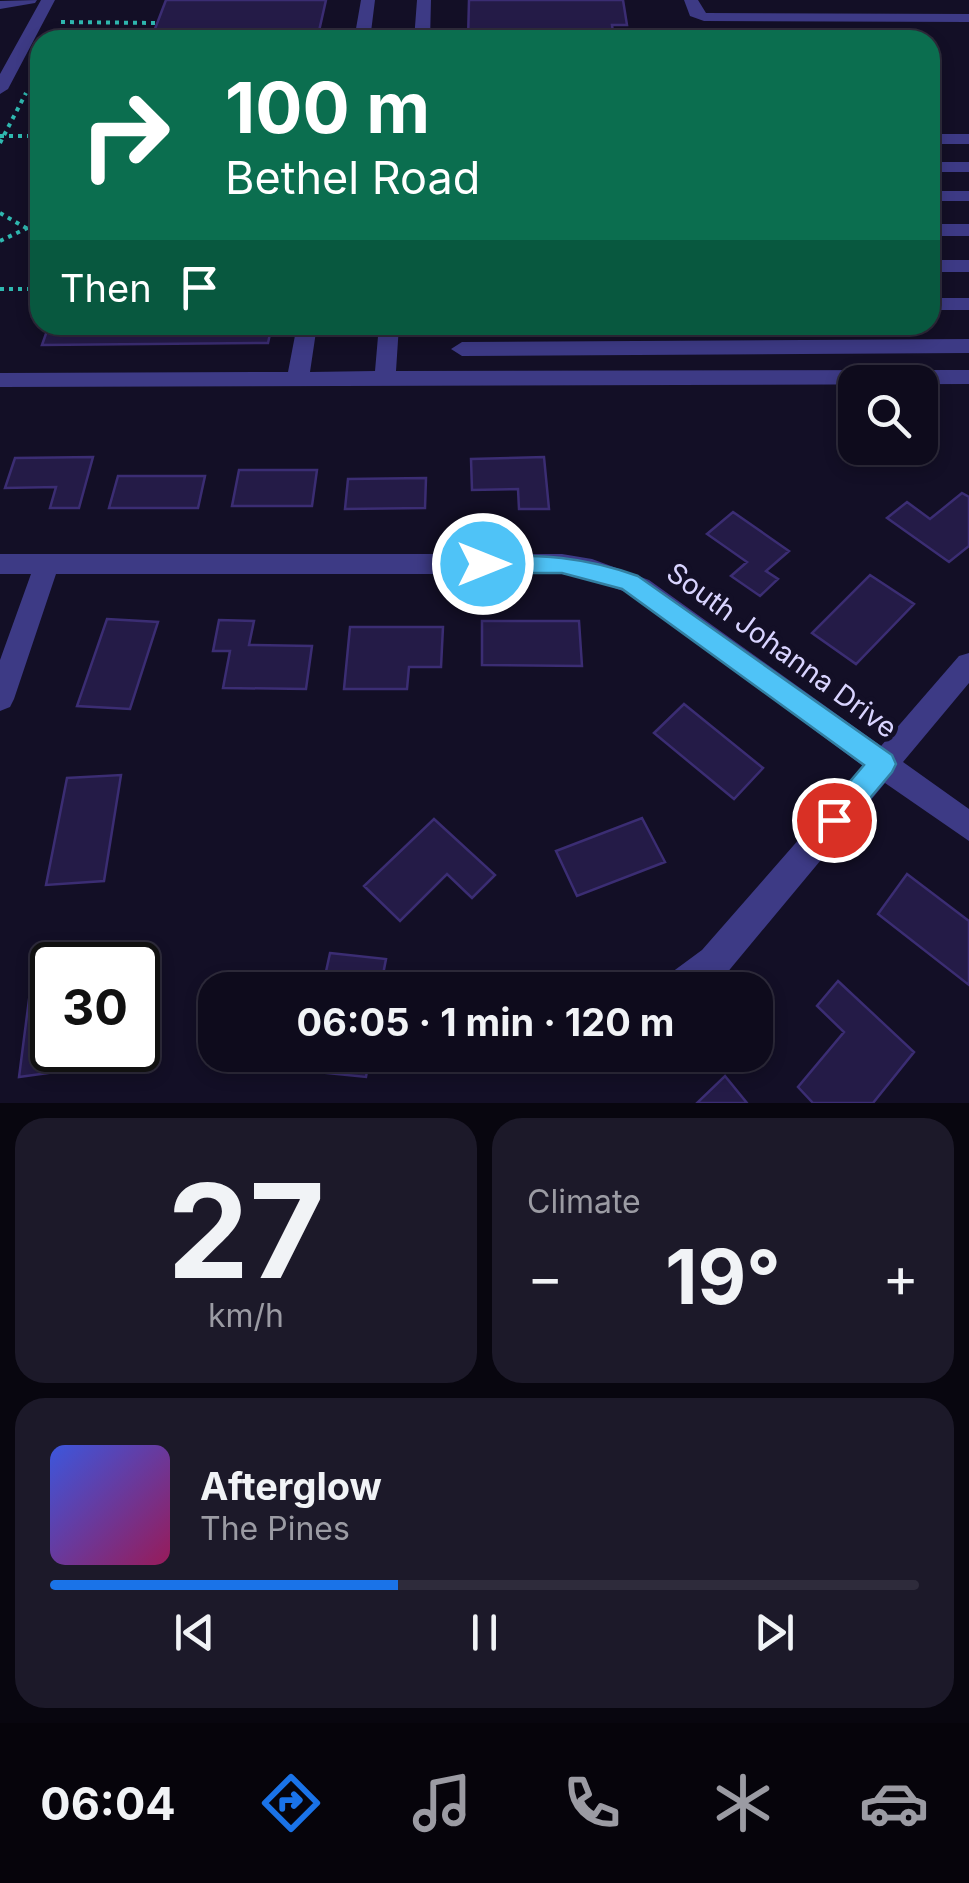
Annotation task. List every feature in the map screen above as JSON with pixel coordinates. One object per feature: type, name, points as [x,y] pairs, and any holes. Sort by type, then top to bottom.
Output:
[{"type":"street","points":[[0,5],[30,0]]},
{"type":"street","points":[[32,30],[48,0]]},
{"type":"street","points":[[364,30],[368,0]]},
{"type":"street","points":[[422,30],[424,0]]},
{"type":"street","points":[[691,0],[694,13],[704,17],[969,18]]},
{"type":"street","points":[[853,0],[868,30]]},
{"type":"street","points":[[0,90],[30,34]]},
{"type":"street","points":[[940,138],[969,138]]},
{"type":"street","points":[[940,167],[969,167]]},
{"type":"street","points":[[940,196],[969,196]]},
{"type":"street","points":[[940,230],[969,230]]},
{"type":"street","points":[[940,266],[969,266]]},
{"type":"street","points":[[940,304],[969,304]]},
{"type":"street","points":[[298,378],[305,335]]},
{"type":"street","points":[[386,378],[388,335]]},
{"type":"street","points":[[462,378],[463,335]]},
{"type":"street","points":[[462,349],[802,336],[969,346]]},
{"type":"street","points":[[802,336],[814,378]]},
{"type":"street","points":[[0,380],[969,377]]},
{"type":"street","name":"South Johanna Drive","points":[[0,564],[562,564],[592,569],[640,588],[969,827]]},
{"type":"street","points":[[0,699],[48,564]]},
{"type":"street","points":[[700,972],[714,962],[969,664]]},
{"type":"path","points":[[61,22],[156,23]]},
{"type":"path","points":[[0,143],[30,84]]},
{"type":"path","points":[[2,136],[30,136]]},
{"type":"path","points":[[0,213],[28,230]]},
{"type":"path","points":[[0,241],[28,230]]},
{"type":"path","points":[[0,290],[30,289]]},
{"type":"building","points":[[166,0],[326,0],[319,30],[155,30]]},
{"type":"building","points":[[469,0],[623,0],[627,25],[612,25],[613,30],[468,30]]},
{"type":"building","points":[[46,335],[270,335],[268,343],[42,345]]},
{"type":"building","points":[[93,457],[79,508],[50,508],[56,487],[5,488],[15,458]]},
{"type":"building","points":[[544,457],[549,509],[519,509],[518,489],[472,490],[471,459]]},
{"type":"building","points":[[239,470],[317,470],[312,506],[232,506]]},
{"type":"building","points":[[118,476],[205,476],[198,508],[109,508]]},
{"type":"building","points":[[426,478],[425,508],[345,509],[348,479]]},
{"type":"building","points":[[962,493],[969,497],[969,546],[949,562],[887,518],[907,502],[930,519]]},
{"type":"building","points":[[733,512],[789,551],[766,571],[778,579],[760,596],[731,576],[747,562],[707,534]]},
{"type":"building","points":[[870,575],[914,604],[856,664],[812,633]]},
{"type":"building","points":[[107,619],[158,622],[130,709],[77,706]]},
{"type":"building","points":[[219,620],[254,621],[249,645],[312,646],[306,689],[223,688],[230,651],[213,651]]},
{"type":"building","points":[[482,621],[579,621],[582,666],[482,665]]},
{"type":"building","points":[[350,627],[443,627],[441,667],[409,667],[407,689],[344,689]]},
{"type":"building","points":[[684,704],[763,768],[734,799],[654,733]]},
{"type":"building","points":[[121,775],[104,881],[46,885],[67,778]]},
{"type":"building","points":[[642,818],[665,862],[577,896],[556,851]]},
{"type":"building","points":[[434,819],[495,875],[472,898],[447,874],[400,921],[364,886]]},
{"type":"building","points":[[907,874],[969,921],[969,985],[878,914]]},
{"type":"building","points":[[330,953],[386,959],[383,972],[326,972]]},
{"type":"building","points":[[838,981],[914,1052],[873,1103],[813,1103],[798,1087],[844,1032],[817,1006]]},
{"type":"building","points":[[30,992],[30,1072],[56,1072],[19,1077]]},
{"type":"building","points":[[316,1072],[367,1072],[366,1077]]},
{"type":"building","points":[[725,1076],[747,1103],[697,1103]]},
{"type":"route","points":[[483,564],[562,564],[630,582],[882,764],[834,820]]}]
